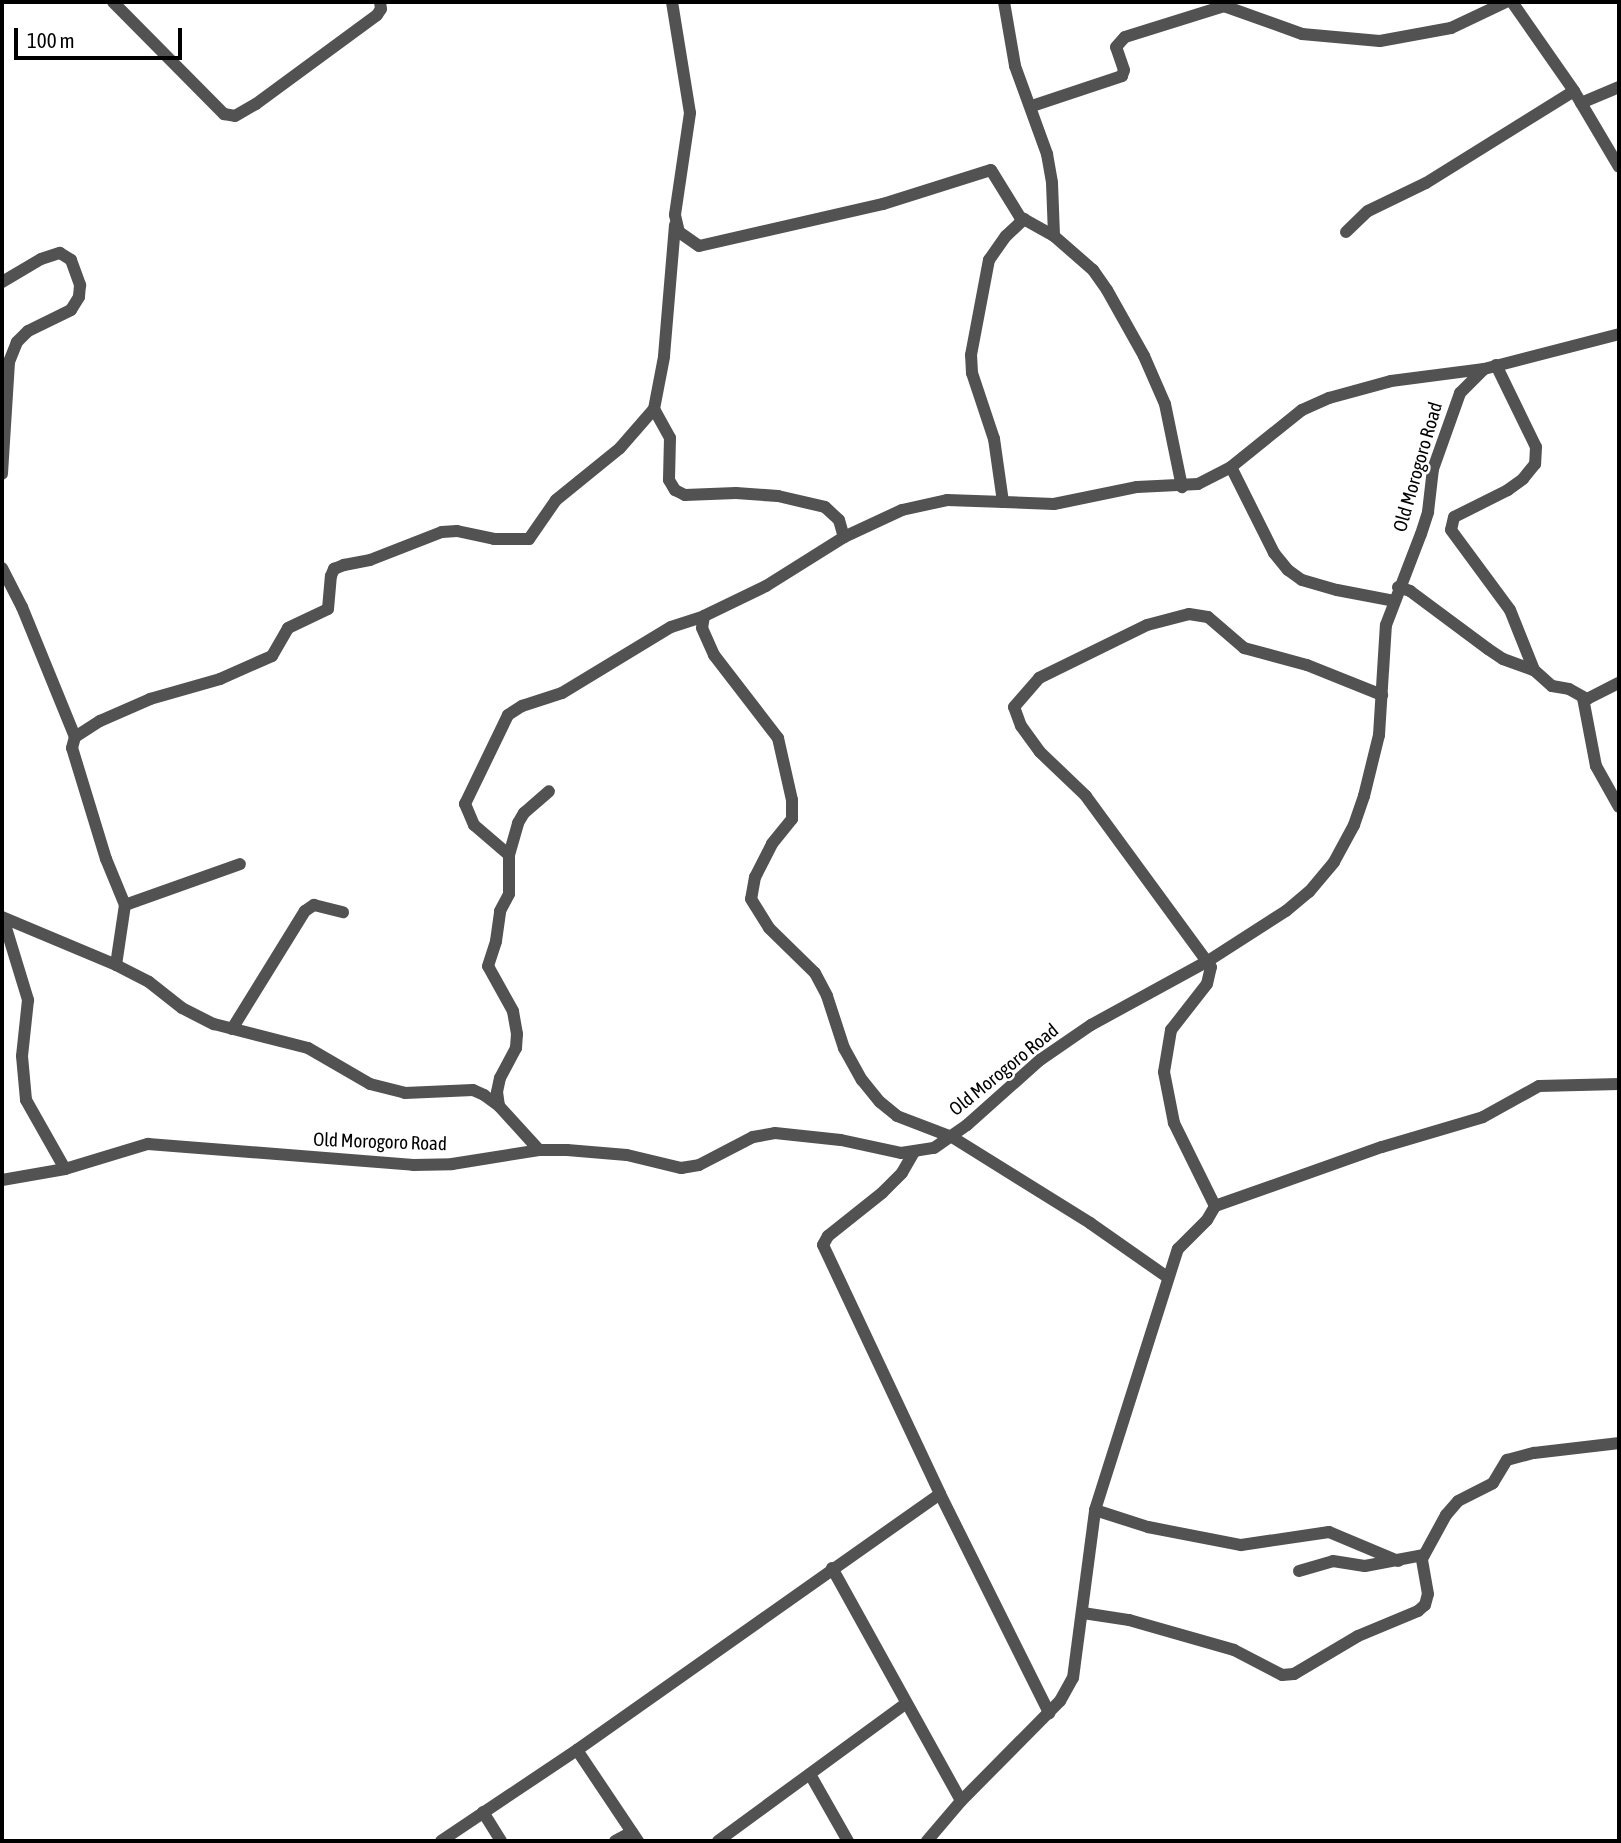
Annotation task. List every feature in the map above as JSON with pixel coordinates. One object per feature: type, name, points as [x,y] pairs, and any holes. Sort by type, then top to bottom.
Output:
[{"type":"street","points":[[113,2],[224,114],[234,116],[256,104],[377,15],[381,9],[380,2]]},
{"type":"street","points":[[75,737],[100,721],[150,699],[220,679],[272,656],[288,628],[328,609],[334,569],[370,559],[442,532],[457,531],[494,539],[529,539],[555,500],[620,448],[654,410],[664,357],[672,253],[690,113],[672,2]]},
{"type":"street","points":[[1004,2],[1015,66],[1032,106],[1052,183],[1054,236]]},
{"type":"street","points":[[1032,106],[1122,76],[1124,70],[1116,47],[1118,41],[1125,37],[1224,6],[1302,34],[1380,41],[1451,28],[1506,2]]},
{"type":"street","points":[[1512,2],[1578,97],[1619,167]]},
{"type":"street","points":[[1346,232],[1368,211],[1426,183],[1578,97],[1619,87]]},
{"type":"street","points":[[672,253],[883,204],[986,170],[994,173],[1009,202],[1024,219],[1054,236],[1093,271],[1144,356],[1170,417],[1182,487]]},
{"type":"street","points":[[1003,502],[994,439],[972,373],[971,355],[989,260],[1006,236],[1024,219]]},
{"type":"street","points":[[675,225],[679,232],[699,246]]},
{"type":"street","points":[[2,282],[41,259],[60,253],[71,260],[79,285],[79,297],[71,310],[28,331],[16,342],[9,362],[2,474]]},
{"type":"street","points":[[509,855],[474,824],[465,804],[508,715],[522,706],[562,693],[671,627],[704,617],[766,586],[844,537],[902,510],[947,500],[1054,504],[1137,487],[1182,487],[1198,484],[1231,467],[1302,410],[1329,398],[1391,381],[1490,367],[1619,334]]},
{"type":"street","points":[[1490,367],[1536,447],[1535,464],[1508,490],[1454,517],[1451,530],[1510,610],[1534,670]]},
{"type":"street","name":"Old Morogoro Road","points":[[2,1180],[65,1169],[148,1144],[413,1165],[452,1164],[539,1150],[627,1154],[681,1168],[699,1166],[753,1137],[775,1133],[841,1140],[901,1153],[934,1148],[952,1137],[1040,1060],[1091,1025],[1208,961],[1286,911],[1309,891],[1334,862],[1354,825],[1364,796],[1379,735],[1387,625],[1398,587],[1428,512],[1433,469],[1450,414],[1460,393],[1490,367]]},
{"type":"street","points":[[654,410],[670,438],[669,480],[675,490],[685,495],[736,493],[801,501],[833,511],[844,537]]},
{"type":"street","points":[[1231,467],[1274,553],[1288,570],[1302,580],[1394,601]]},
{"type":"street","points":[[2,568],[22,607],[75,737],[72,748],[106,859],[125,905],[116,965]]},
{"type":"street","points":[[1398,587],[1410,591],[1503,659],[1534,670],[1552,686],[1569,689],[1583,698],[1596,766],[1619,807]]},
{"type":"street","points":[[1215,1206],[1174,1123],[1164,1072],[1171,1030],[1211,977],[1208,961],[1086,796],[1040,752],[1021,726],[1014,708],[1020,697],[1039,678],[1147,625],[1199,614],[1208,617],[1244,648],[1307,665],[1381,695]]},
{"type":"street","points":[[704,617],[702,628],[714,655],[778,738],[792,800],[792,819],[772,844],[755,877],[751,899],[769,929],[815,973],[827,996],[845,1048],[862,1080],[880,1102],[897,1116],[952,1137],[1041,1196],[1090,1223],[1167,1278]]},
{"type":"street","points":[[1583,698],[1619,683]]},
{"type":"street","points":[[499,1106],[497,1092],[500,1078],[516,1048],[517,1034],[513,1011],[488,966],[500,911],[509,894],[509,855],[518,823],[524,813],[549,791]]},
{"type":"street","points":[[125,905],[240,864]]},
{"type":"street","points":[[232,1029],[305,911],[314,905],[343,912]]},
{"type":"street","points":[[3,917],[116,965],[149,982],[182,1008],[232,1029],[308,1048],[370,1084],[405,1093],[473,1090],[499,1106],[539,1150]]},
{"type":"street","points":[[3,917],[28,1000],[22,1056],[26,1100],[65,1169]]},
{"type":"street","points":[[928,1841],[961,1801],[1060,1700],[1073,1678],[1095,1510],[1178,1249],[1208,1220],[1215,1206],[1382,1147],[1483,1117],[1539,1086],[1619,1084]]},
{"type":"street","points":[[915,1152],[902,1173],[882,1193],[828,1236],[824,1245],[940,1494],[1048,1713]]},
{"type":"street","points":[[1083,1613],[1129,1620],[1234,1650],[1282,1675],[1294,1674],[1358,1636],[1418,1611],[1425,1605],[1428,1594],[1424,1555],[1446,1515],[1458,1501],[1493,1483],[1507,1460],[1534,1453],[1619,1443]]},
{"type":"street","points":[[441,1841],[577,1750],[940,1494]]},
{"type":"street","points":[[1095,1510],[1148,1527],[1241,1545],[1329,1532],[1398,1561]]},
{"type":"street","points":[[1299,1570],[1333,1561],[1365,1566],[1424,1555]]},
{"type":"street","points":[[832,1568],[961,1801]]},
{"type":"street","points":[[718,1841],[811,1776],[905,1704]]},
{"type":"street","points":[[577,1750],[635,1836],[615,1841]]},
{"type":"street","points":[[811,1776],[848,1841]]},
{"type":"street","points":[[483,1812],[501,1841]]}]
